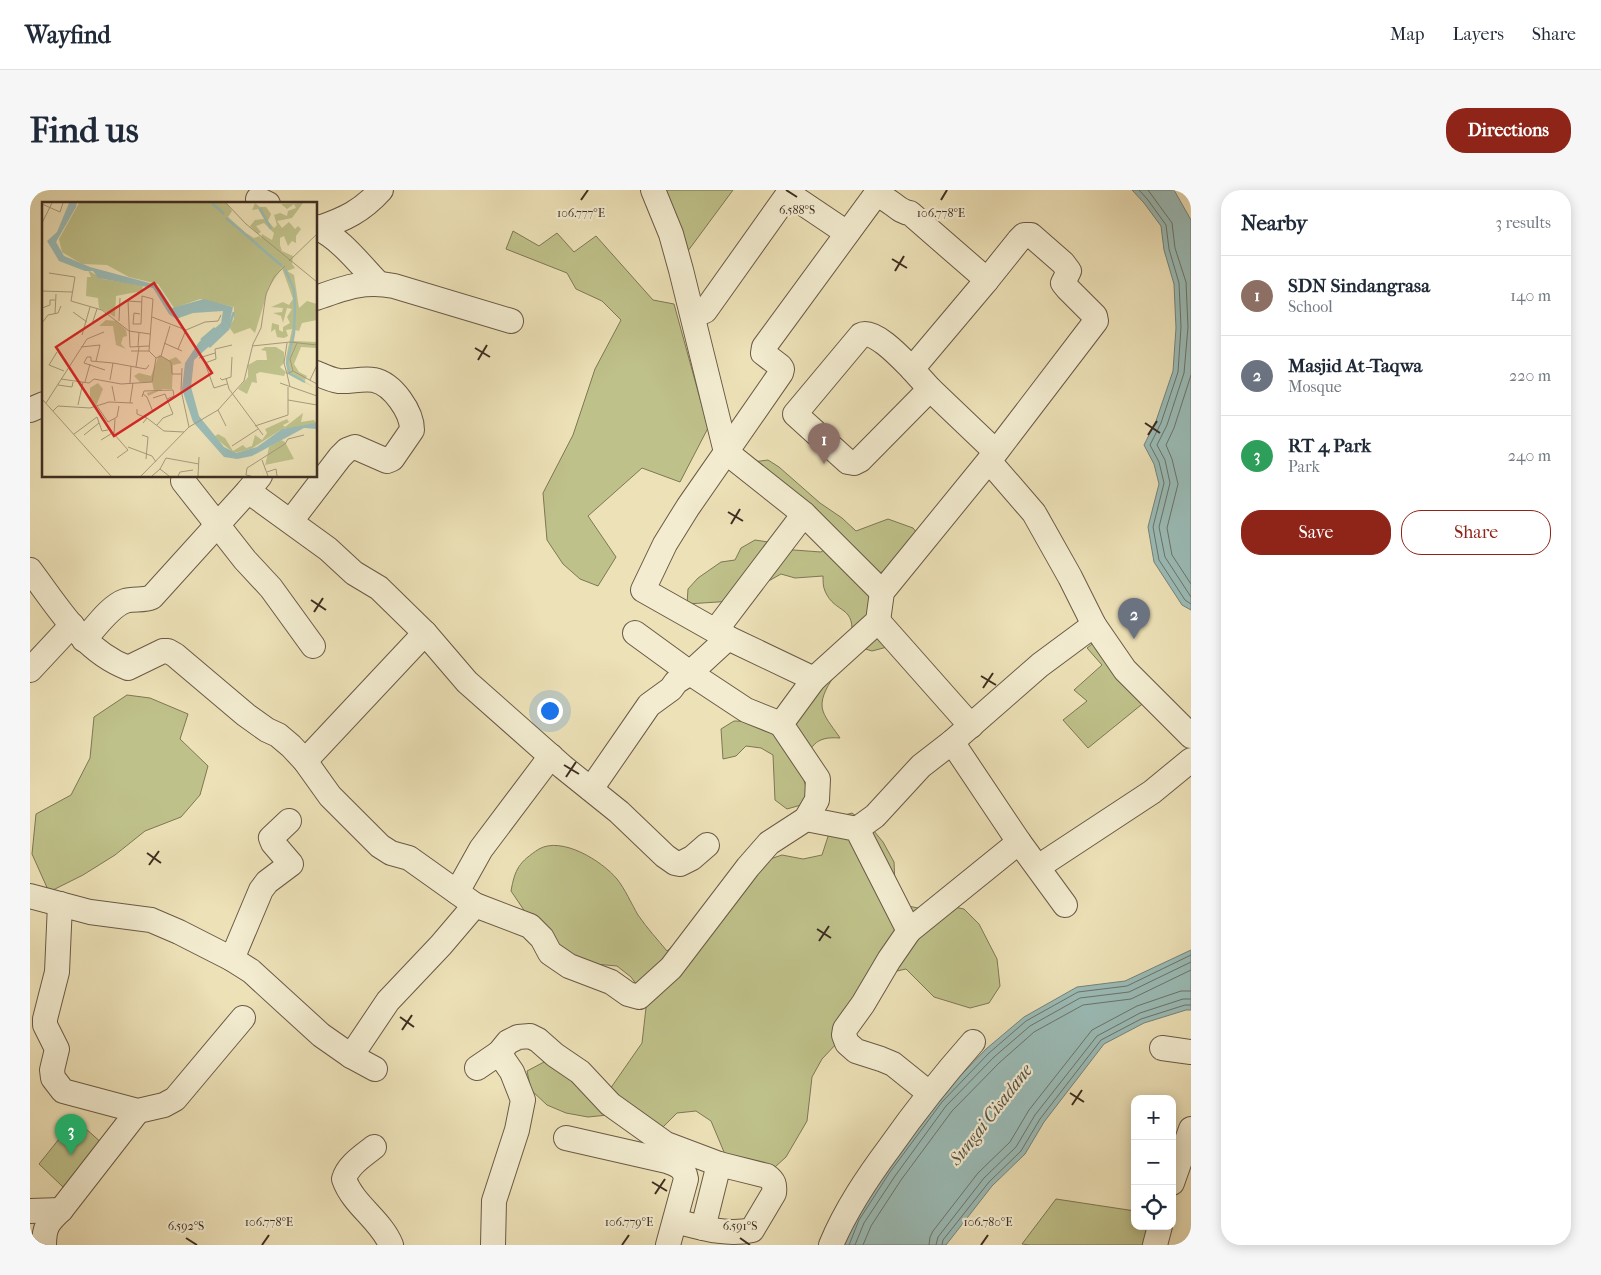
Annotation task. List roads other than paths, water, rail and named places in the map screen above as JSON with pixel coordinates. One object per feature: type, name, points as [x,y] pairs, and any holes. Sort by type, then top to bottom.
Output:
[{"type":"street","points":[[318,227],[345,219],[365,207],[381,190]]},
{"type":"street","points":[[653,190],[671,234],[694,315],[726,452],[804,514],[882,592]]},
{"type":"street","points":[[694,315],[705,312],[790,192],[847,233]]},
{"type":"street","points":[[814,679],[722,634],[643,590],[665,544],[781,373],[782,369],[780,366],[763,353],[764,347],[874,197],[882,197],[904,213],[910,213],[987,280]]},
{"type":"street","points":[[318,227],[341,244],[377,282]]},
{"type":"street","points":[[782,724],[814,679],[878,621],[882,592],[992,456],[1096,321],[1095,316],[1066,288],[1063,283],[1069,271],[1063,263],[1031,235],[1024,235],[912,369]]},
{"type":"street","points":[[318,297],[338,290],[377,282],[511,321]]},
{"type":"street","points":[[930,389],[860,460],[854,463],[848,462],[795,414],[861,335],[865,333],[870,334],[889,347],[912,369],[992,456],[1034,513],[1070,577],[1094,625],[1125,670],[1191,736]]},
{"type":"street","points":[[291,522],[347,450],[355,447],[387,462],[392,459],[412,430],[410,415],[395,393],[376,380],[355,379],[337,381],[318,374]]},
{"type":"street","points":[[30,410],[42,405]]},
{"type":"street","points":[[184,478],[184,481],[245,560],[271,588],[293,616],[313,646]]},
{"type":"street","points":[[30,670],[116,605],[131,600],[145,600],[152,597],[254,483],[291,522],[328,549],[354,572],[379,588],[425,633],[467,682],[551,756],[619,812],[654,847],[675,863],[680,864],[689,861],[707,845]]},
{"type":"street","points":[[591,789],[649,705],[672,688],[676,682],[690,673],[722,634],[804,514]]},
{"type":"street","points":[[30,570],[78,633],[112,662],[128,668],[163,651],[168,651],[175,655],[246,715],[267,730],[278,735],[291,746],[305,761],[318,782],[330,796],[380,846],[409,858],[466,898],[530,926],[542,938],[550,953],[569,966],[611,982],[628,994],[639,997],[671,968],[748,867],[769,843],[806,819],[817,800],[818,779],[782,724],[746,710],[690,673],[635,633]]},
{"type":"street","points":[[878,621],[971,726]]},
{"type":"street","points":[[806,819],[857,829],[876,816],[921,766],[971,726],[1040,665],[1094,625]]},
{"type":"street","points":[[305,761],[425,633]]},
{"type":"street","points":[[952,742],[1019,842],[1065,905]]},
{"type":"street","points":[[351,1056],[388,1001],[441,945],[466,898],[481,849],[551,756]]},
{"type":"street","points":[[1038,867],[1152,792],[1191,760]]},
{"type":"street","points":[[232,959],[261,890],[267,882],[291,864],[272,843],[271,838],[289,821]]},
{"type":"street","points":[[857,829],[909,931]]},
{"type":"street","points":[[929,1093],[893,1064],[856,1051],[847,1043],[844,1035],[845,1029],[909,931],[1019,842]]},
{"type":"street","points":[[30,896],[90,912],[159,922],[232,959],[258,976],[321,1035],[351,1056],[376,1068]]},
{"type":"street","points":[[60,904],[57,972],[45,1019],[57,1049],[52,1070],[53,1078],[63,1091],[138,1111],[164,1105],[175,1099],[217,1052],[243,1018]]},
{"type":"street","points":[[478,1068],[499,1053],[508,1042],[518,1036],[530,1036],[580,1072],[610,1104],[666,1144],[719,1164],[767,1176],[773,1180],[774,1193],[752,1230],[739,1233],[703,1228],[675,1221]]},
{"type":"street","points":[[831,1245],[842,1220],[857,1194],[929,1093],[973,1042]]},
{"type":"street","points":[[1162,1048],[1191,1052]]},
{"type":"street","points":[[493,1245],[494,1201],[517,1130],[524,1100],[512,1072],[499,1053]]},
{"type":"street","points":[[44,1245],[46,1227],[49,1221],[61,1210],[138,1111]]},
{"type":"street","points":[[1176,1172],[1191,1129]]},
{"type":"street","points":[[566,1138],[667,1161],[680,1166],[685,1172],[686,1179],[668,1245]]},
{"type":"street","points":[[374,1147],[356,1161],[344,1179],[356,1198],[384,1232],[391,1245]]},
{"type":"street","points":[[703,1228],[719,1164]]},
{"type":"street","points":[[30,1212],[61,1210]]},
{"type":"street","points":[[1156,1245],[1159,1230]]},
{"type":"water","points":[[1132,190],[1174,190],[1191,220],[1191,610],[1182,605],[1154,562],[1148,527],[1159,484],[1154,464],[1144,445],[1156,421],[1173,371],[1176,328],[1174,284],[1164,250],[1161,226]]},
{"type":"water","name":"Sungai Cisadane","points":[[1191,950],[1191,1010],[1144,1023],[1104,1044],[1044,1122],[1025,1154],[992,1186],[946,1245],[843,1245],[854,1218],[938,1099],[986,1049],[1024,1017],[1077,987],[1125,981]]},
{"type":"place","name":"SDN Sindangrasa","points":[[824,464]]},
{"type":"place","name":"Masjid At-Taqwa","points":[[1134,639]]},
{"type":"place","name":"RT 4 Park","points":[[71,1155]]}]
